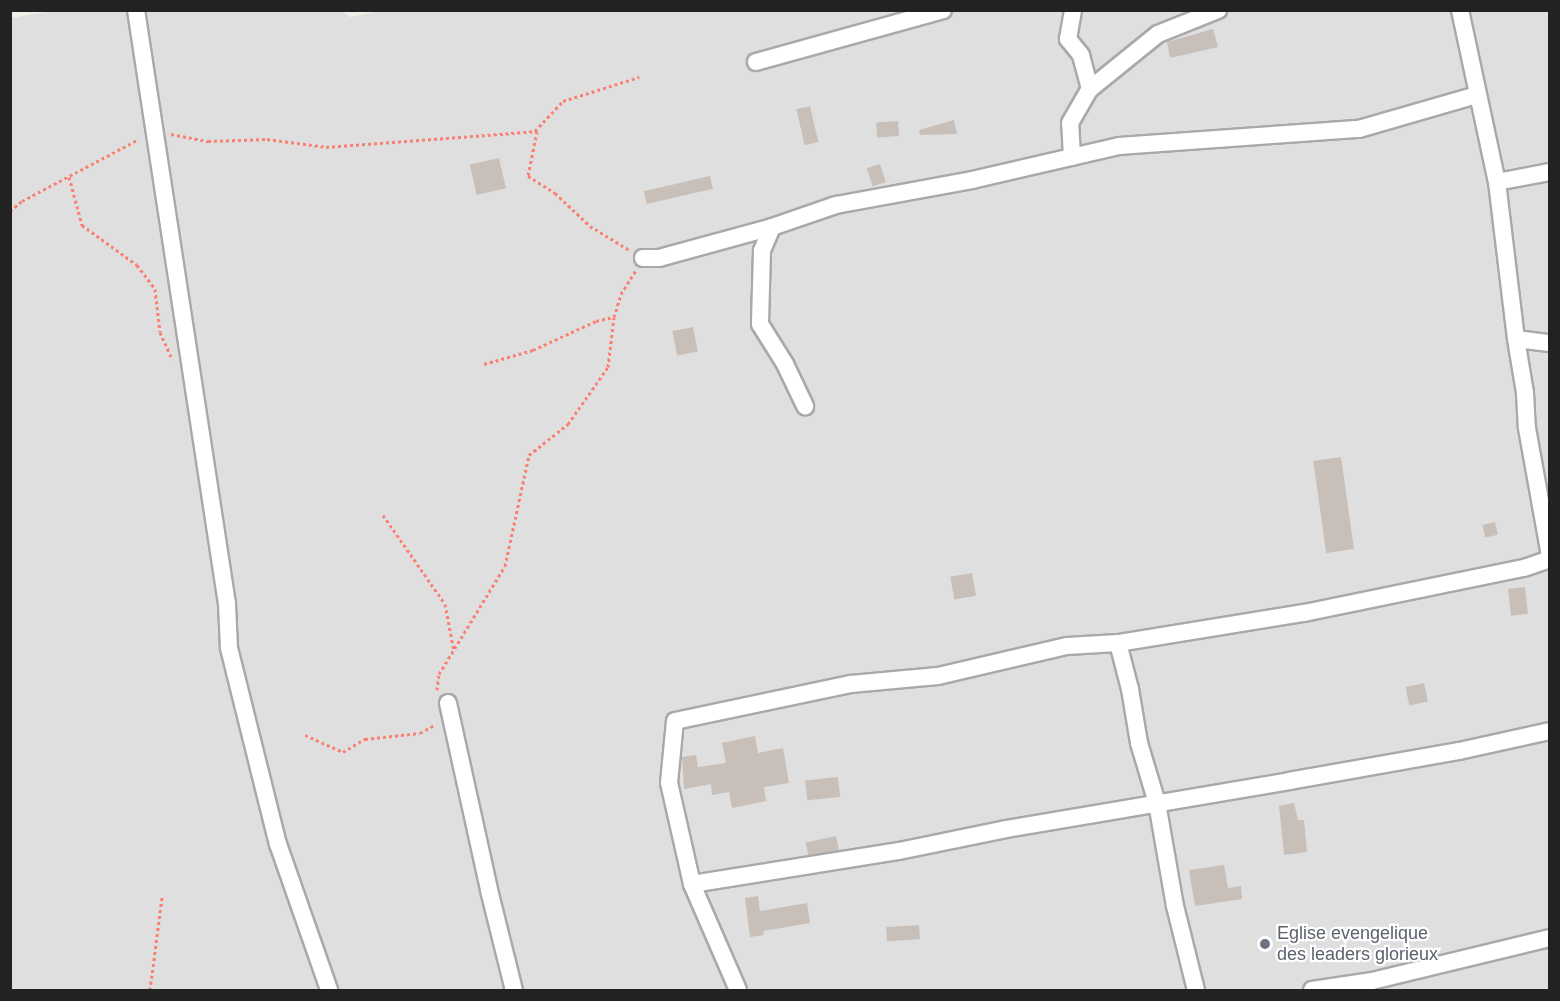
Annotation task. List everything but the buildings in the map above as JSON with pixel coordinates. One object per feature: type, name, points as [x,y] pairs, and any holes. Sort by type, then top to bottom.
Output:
[{"type":"street","points":[[136,10],[227,604],[229,648],[278,844],[329,990]]},
{"type":"street","points":[[756,62],[943,10]]},
{"type":"street","points":[[1073,10],[1068,39],[1081,55],[1090,89]]},
{"type":"street","points":[[1072,157],[1070,123],[1090,89],[1158,34],[1218,10]]},
{"type":"street","points":[[738,990],[692,884],[669,783],[675,721],[850,684],[938,676],[1067,646],[1118,644],[1304,613],[1524,568],[1550,557],[1527,428],[1526,393],[1516,339],[1497,182],[1460,10]]},
{"type":"street","points":[[643,258],[659,258],[772,227],[836,205],[972,180],[1119,146],[1359,129],[1477,95]]},
{"type":"street","points":[[1497,182],[1550,172]]},
{"type":"street","points":[[772,227],[762,251],[760,324],[785,364],[805,406]]},
{"type":"street","points":[[1516,339],[1550,343]]},
{"type":"street","points":[[1118,644],[1130,689],[1139,743],[1157,803],[1175,906],[1196,990]]},
{"type":"street","points":[[448,703],[489,890],[514,990]]},
{"type":"street","points":[[692,884],[898,851],[1447,753],[1550,731]]},
{"type":"street","points":[[1312,990],[1369,986],[1550,938]]},
{"type":"path","points":[[305,735],[343,752],[365,739],[420,733],[444,720],[448,703],[437,690],[439,674],[455,652],[505,566],[528,455],[568,424],[608,367],[614,317],[621,294],[643,258],[590,226],[555,193],[528,176],[535,131],[563,101],[639,77]]},
{"type":"path","points":[[10,211],[22,201],[155,132],[208,141],[267,139],[326,147],[535,131]]},
{"type":"path","points":[[69,177],[82,225],[136,265],[154,289],[160,332],[174,363]]},
{"type":"path","points":[[484,364],[533,350],[596,321],[614,317]]},
{"type":"path","points":[[383,515],[445,604],[455,652]]},
{"type":"path","points":[[150,990],[162,897]]},
{"type":"shaded area","points":[[57,10],[340,10],[350,17],[385,10],[1549,11],[1549,990],[11,990],[11,18]]},
{"type":"place","name":"Eglise evengelique des leaders glorieux","points":[[1265,944]]}]
